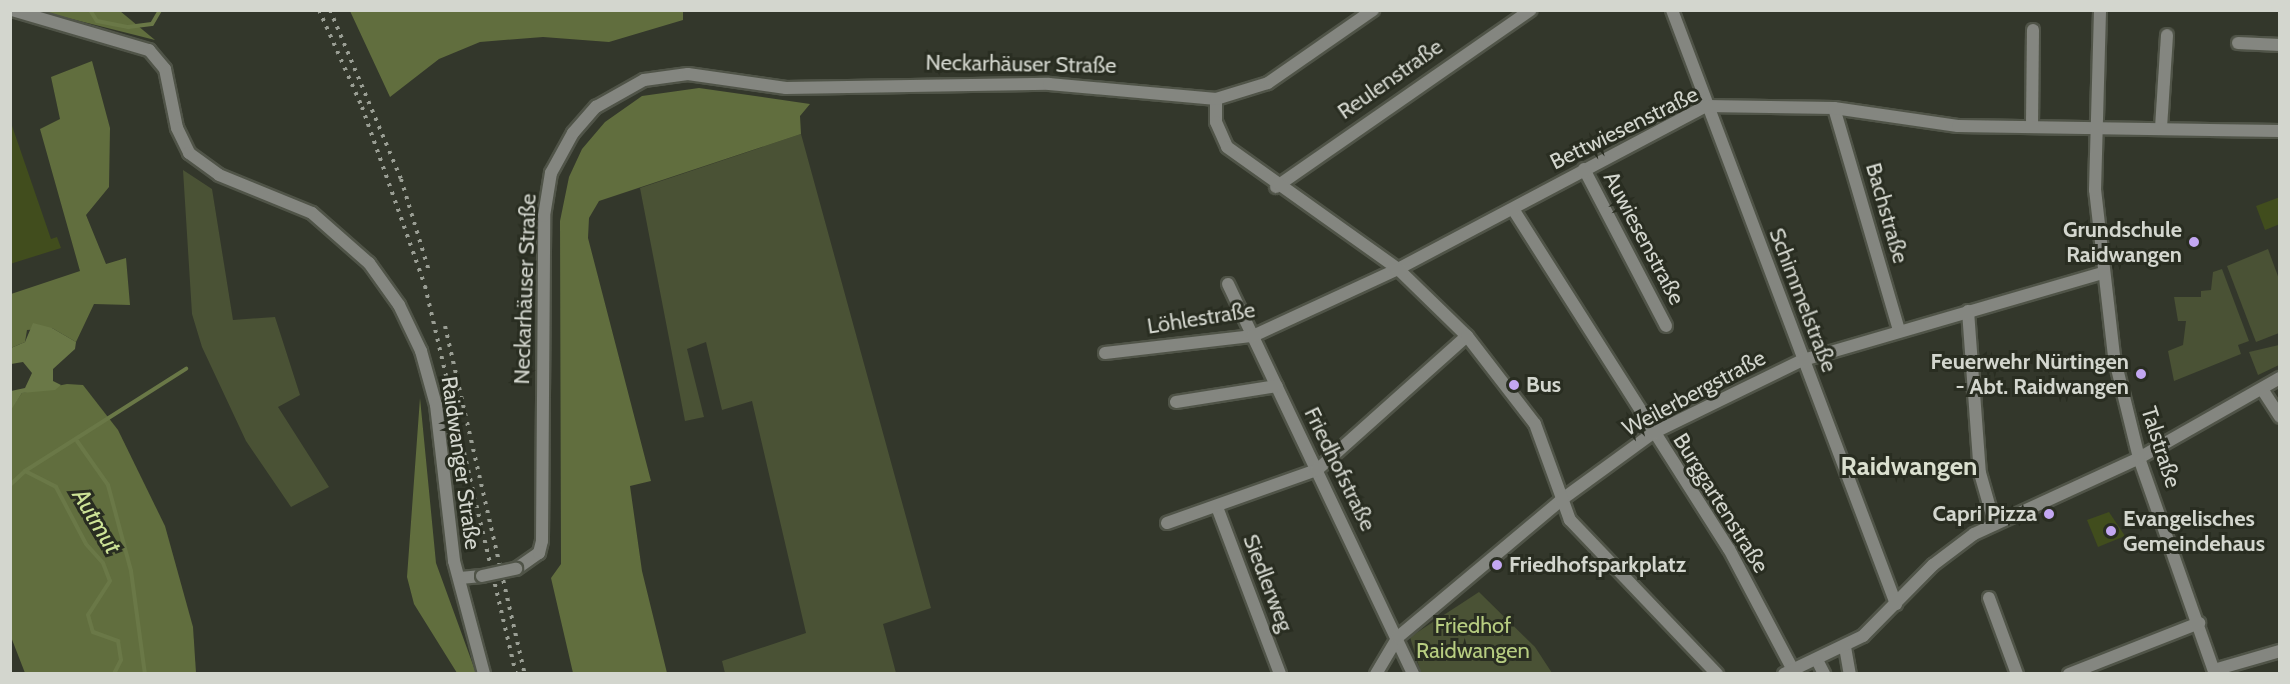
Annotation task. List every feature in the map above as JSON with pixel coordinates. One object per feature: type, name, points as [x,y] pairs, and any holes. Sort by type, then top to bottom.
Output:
[{"type":"street","name":"Raidwanger Straße","points":[[12,10],[149,50],[165,69],[177,128],[189,153],[219,175],[312,213],[369,263],[399,305],[421,351],[436,405],[447,519],[484,674]]},
{"type":"street","points":[[1373,10],[1268,83],[1216,99],[1216,122],[1227,147],[1276,187],[1398,269],[1467,336],[1535,424],[1561,500],[1584,537],[1717,674]]},
{"type":"street","name":"Reulenstraße","points":[[1276,187],[1531,10]]},
{"type":"street","name":"Schimmelstraße","points":[[1672,10],[1706,106],[1896,604]]},
{"type":"street","name":"Talstraße","points":[[2100,10],[2093,124],[2103,273],[2114,356],[2139,458],[2215,672]]},
{"type":"street","points":[[2032,125],[2033,30]]},
{"type":"street","points":[[2161,128],[2167,35]]},
{"type":"street","points":[[2238,43],[2280,45]]},
{"type":"street","name":"Neckarhäuser Straße","points":[[460,578],[516,569],[539,553],[542,541],[544,216],[549,183],[573,133],[596,107],[644,80],[688,74],[786,88],[1049,84],[1216,99]]},
{"type":"street","name":"Bettwiesenstraße","points":[[1398,269],[1706,106],[1834,108],[1958,126],[2093,124],[2280,131]]},
{"type":"street","name":"Bachstraße","points":[[1834,108],[1899,331]]},
{"type":"street","name":"Auwiesenstraße","points":[[1584,169],[1666,326]]},
{"type":"street","name":"Burggartenstraße","points":[[1513,208],[1653,434],[1729,549],[1788,672]]},
{"type":"street","name":"Löhlestraße","points":[[1106,352],[1253,336],[1398,269]]},
{"type":"street","name":"Weilerbergstraße","points":[[1376,674],[1398,637],[1561,500],[1653,434],[1803,360],[2103,273]]},
{"type":"street","name":"Friedhofstraße","points":[[1228,284],[1398,637],[1413,674]]},
{"type":"street","points":[[1968,311],[1980,472],[1994,522]]},
{"type":"street","points":[[1167,523],[1317,470],[1467,336]]},
{"type":"street","points":[[1788,672],[1845,647],[1896,604],[1941,559],[1994,522],[2139,458],[2280,378]]},
{"type":"street","points":[[1176,402],[1277,386]]},
{"type":"street","points":[[2262,388],[2280,417]]},
{"type":"street","name":"Siedlerweg","points":[[1217,507],[1280,674]]},
{"type":"street","points":[[1989,598],[2017,674]]},
{"type":"street","points":[[2069,674],[2199,623]]},
{"type":"street","points":[[1845,647],[1850,674]]},
{"type":"street","points":[[2215,672],[2280,651]]},
{"type":"street","points":[[1816,660],[1824,674]]},
{"type":"green space","points":[[801,134],[931,608],[883,624],[896,673],[725,673],[722,661],[806,633],[752,401],[722,410],[706,342],[687,349],[704,417],[685,421],[640,188]]},
{"type":"green space","points":[[183,170],[212,189],[233,320],[275,317],[300,395],[278,407],[329,487],[291,507],[246,441],[202,347],[192,314]]},
{"type":"green space","points":[[2268,249],[2279,279],[2279,333],[2256,342],[2227,266]]},
{"type":"green space","points":[[2222,269],[2249,341],[2238,345],[2241,354],[2174,381],[2168,351],[2183,345],[2186,321],[2178,321],[2174,297],[2201,297],[2201,291],[2211,290],[2213,272]]},
{"type":"green space","points":[[2279,345],[2279,365],[2258,375],[2249,352]]},
{"type":"green space","name":"Friedhof Raidwangen","points":[[1479,592],[1535,647],[1552,673],[1421,673],[1410,637]]},
{"type":"shaded area","points":[[683,10],[683,20],[609,42],[543,37],[480,42],[439,59],[390,97],[350,11]]},
{"type":"shaded area","points":[[40,11],[120,11],[155,40]]},
{"type":"shaded area","points":[[92,61],[110,128],[109,187],[86,215],[106,264],[126,258],[130,305],[94,304],[76,342],[52,328],[27,330],[25,342],[11,348],[11,294],[80,271],[40,129],[60,119],[51,77]]},
{"type":"shaded area","points":[[699,88],[810,104],[800,116],[801,134],[599,201],[589,218],[588,238],[651,481],[630,486],[642,571],[667,673],[573,673],[551,578],[561,564],[560,221],[569,177],[582,149],[605,122],[642,96]]},
{"type":"shaded area","points":[[33,323],[52,328],[76,342],[75,349],[53,369],[53,381],[61,385],[55,390],[22,393],[11,410],[11,391],[25,388],[32,373],[23,362],[11,364],[11,348],[25,342]]},
{"type":"shaded area","points":[[67,384],[83,385],[118,430],[165,526],[193,627],[196,673],[25,673],[11,637],[10,410],[22,393]]},
{"type":"shaded area","points":[[420,398],[436,563],[476,673],[457,673],[414,604],[407,577]]},
{"type":"building","points":[[10,120],[51,239],[57,237],[61,248],[10,264]]},
{"type":"building","points":[[2280,197],[2280,224],[2265,230],[2256,206]]},
{"type":"building","name":"Evangelisches Gemeindehaus","points":[[2109,512],[2125,536],[2098,547],[2087,520]]},
{"type":"waterway","points":[[90,10],[97,21],[128,27],[152,24],[160,10]]},
{"type":"waterway","points":[[25,471],[186,369]]},
{"type":"waterway","points":[[77,441],[108,485],[131,571],[145,674]]},
{"type":"waterway","name":"Autmut","points":[[10,485],[25,471],[56,487],[86,544],[103,563],[110,581],[88,615],[93,632],[118,641],[121,660],[114,674]]},
{"type":"railway","points":[[319,10],[362,107],[425,286],[516,674]]},
{"type":"railway","points":[[330,10],[401,179],[429,271]]},
{"type":"railway","points":[[445,326],[525,674]]},
{"type":"place","name":"Grundschule Raidwangen","points":[[2194,242]]},
{"type":"place","name":"Feuerwehr Nürtingen - Abt. Raidwangen","points":[[2141,374]]},
{"type":"place","name":"Bus","points":[[1514,385]]},
{"type":"place","name":"Capri Pizza","points":[[2049,514]]},
{"type":"place","name":"Evangelisches Gemeindehaus","points":[[2111,531]]},
{"type":"place","name":"Friedhofsparkplatz","points":[[1497,565]]},
{"type":"district","name":"Raidwangen","points":[[1909,467]]}]
